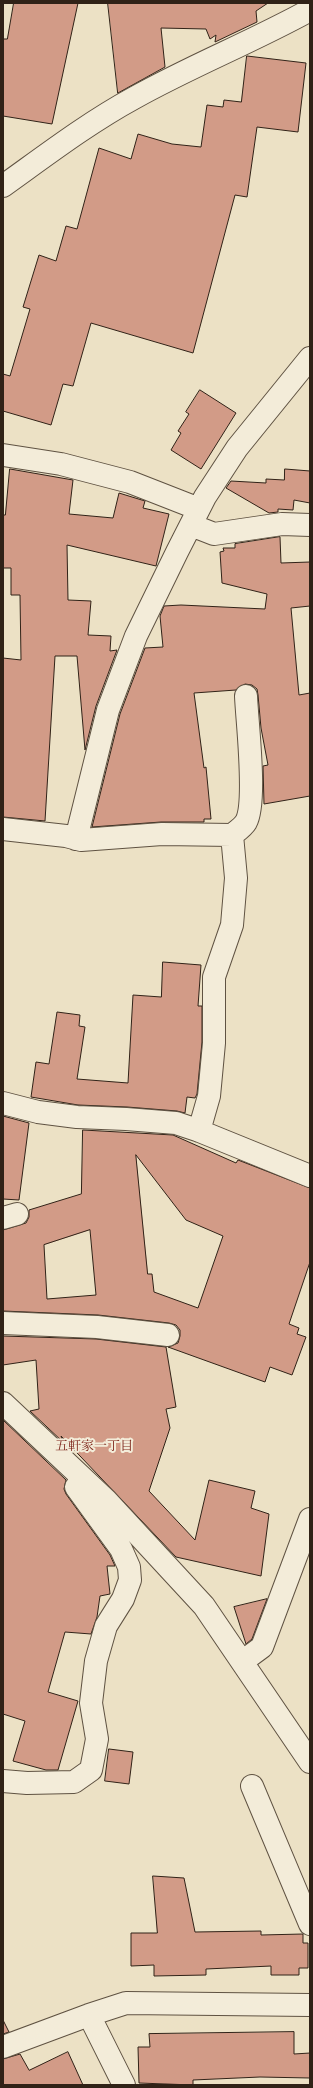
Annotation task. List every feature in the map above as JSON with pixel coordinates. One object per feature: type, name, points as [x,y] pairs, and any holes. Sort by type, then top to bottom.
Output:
[{"type":"street","points":[[3,186],[69,139],[132,99],[190,68],[276,29],[310,10]]},
{"type":"street","points":[[76,839],[108,710],[136,636],[195,517],[237,448],[310,358]]},
{"type":"street","points":[[3,455],[61,464],[130,482],[195,517],[214,534],[282,524],[310,525]]},
{"type":"street","points":[[3,829],[66,836],[81,840],[162,834],[232,835],[245,823],[249,812],[251,788],[246,696]]},
{"type":"street","points":[[199,1131],[209,1096],[214,1043],[214,977],[232,925],[236,878],[232,835]]},
{"type":"street","points":[[3,1103],[38,1112],[77,1117],[126,1119],[176,1124],[199,1131],[310,1176]]},
{"type":"street","points":[[3,1323],[97,1327],[168,1335]]},
{"type":"street","points":[[3,1403],[106,1500],[204,1606],[310,1762]]},
{"type":"street","points":[[3,1781],[27,1783],[74,1782],[91,1770],[97,1739],[91,1703],[96,1661],[106,1626],[123,1599],[130,1580],[129,1567],[121,1548],[76,1487],[84,1479]]},
{"type":"street","points":[[243,1662],[262,1647],[310,1519]]},
{"type":"street","points":[[252,1786],[310,1924]]},
{"type":"street","points":[[3,2047],[126,2003],[310,2004]]},
{"type":"street","points":[[89,2015],[124,2085]]},
{"type":"building","points":[[14,3],[78,3],[52,124],[3,116],[3,39],[7,39]]},
{"type":"building","points":[[108,3],[268,3],[256,11],[257,22],[215,42],[216,35],[210,39],[206,29],[161,28],[165,67],[118,93]]},
{"type":"building","points":[[247,56],[306,63],[298,132],[257,127],[247,197],[235,195],[193,353],[91,323],[73,386],[63,384],[51,425],[3,411],[3,374],[10,376],[30,309],[23,307],[39,255],[56,261],[66,226],[77,229],[99,148],[131,159],[138,134],[172,144],[201,147],[207,105],[223,107],[224,100],[241,102]]},
{"type":"building","points":[[200,390],[236,413],[201,469],[171,450],[181,433],[178,431],[189,414],[186,412]]},
{"type":"building","points":[[10,469],[73,480],[69,514],[113,518],[119,493],[145,501],[143,508],[169,514],[156,566],[67,545],[68,600],[91,601],[88,635],[111,636],[110,651],[117,650],[96,706],[85,750],[77,656],[55,656],[45,821],[3,817],[3,658],[21,660],[20,595],[11,595],[11,568],[3,568],[3,515],[5,515]]},
{"type":"building","points":[[285,469],[310,471],[310,503],[294,500],[293,510],[278,509],[278,512],[269,513],[226,488],[231,481],[266,483],[266,479],[284,480]]},
{"type":"building","points":[[280,537],[281,563],[310,562],[310,606],[291,608],[299,695],[310,693],[310,796],[264,804],[263,766],[268,765],[261,728],[258,695],[257,689],[252,685],[245,684],[236,690],[194,693],[204,768],[206,767],[211,819],[204,819],[204,822],[161,822],[92,827],[120,714],[145,648],[163,647],[160,616],[164,606],[181,605],[265,609],[267,594],[222,583],[220,552],[224,551],[223,548],[235,548],[235,544]]},
{"type":"building","points":[[163,962],[201,965],[198,1006],[202,1006],[202,1042],[197,1094],[195,1098],[187,1097],[185,1113],[127,1107],[78,1105],[31,1097],[36,1062],[49,1064],[57,1012],[80,1015],[79,1026],[85,1027],[77,1079],[128,1083],[133,995],[161,997]]},
{"type":"building","points":[[3,1116],[29,1123],[19,1200],[3,1199]]},
{"type":"building","points":[[83,1130],[173,1135],[236,1163],[238,1160],[310,1188],[310,1262],[289,1324],[299,1328],[297,1334],[306,1337],[292,1375],[270,1367],[265,1382],[168,1347],[178,1343],[180,1336],[180,1330],[176,1325],[169,1323],[98,1315],[3,1311],[3,1230],[26,1223],[29,1217],[29,1210],[81,1194]],"holes":[[[136,1155],[186,1220],[223,1236],[198,1308],[154,1292],[152,1274],[148,1274]],[[90,1230],[96,1295],[47,1299],[44,1245]]]},
{"type":"building","points":[[3,1336],[96,1339],[166,1347],[176,1407],[166,1409],[170,1428],[149,1491],[195,1540],[209,1480],[255,1491],[251,1508],[269,1514],[261,1576],[176,1557],[61,1436],[64,1443],[30,1411],[39,1409],[36,1360],[3,1365]]},
{"type":"building","points":[[3,1420],[66,1480],[64,1489],[66,1494],[110,1555],[115,1566],[107,1566],[110,1594],[100,1596],[97,1617],[91,1634],[65,1632],[48,1692],[78,1701],[58,1770],[46,1770],[13,1761],[25,1721],[3,1714]]},
{"type":"building","points":[[267,1599],[252,1639],[246,1644],[234,1607]]},
{"type":"building","points":[[109,1749],[133,1752],[129,1784],[105,1781]]},
{"type":"building","points":[[153,1876],[184,1878],[195,1932],[261,1931],[261,1935],[303,1934],[303,1943],[308,1943],[308,1968],[299,1968],[299,1975],[271,1975],[271,1966],[206,1969],[206,1975],[154,1976],[154,1965],[131,1966],[131,1933],[157,1933]]},
{"type":"building","points":[[3,2020],[9,2032],[3,2034]]},
{"type":"building","points":[[294,2032],[294,2054],[310,2053],[310,2078],[260,2077],[193,2080],[193,2085],[139,2083],[138,2047],[150,2047],[149,2034]]},
{"type":"building","points":[[68,2052],[83,2085],[3,2085],[3,2059],[20,2054],[29,2070]]},
{"type":"district","name":"五軒家一丁目","points":[[94,1447]]}]
